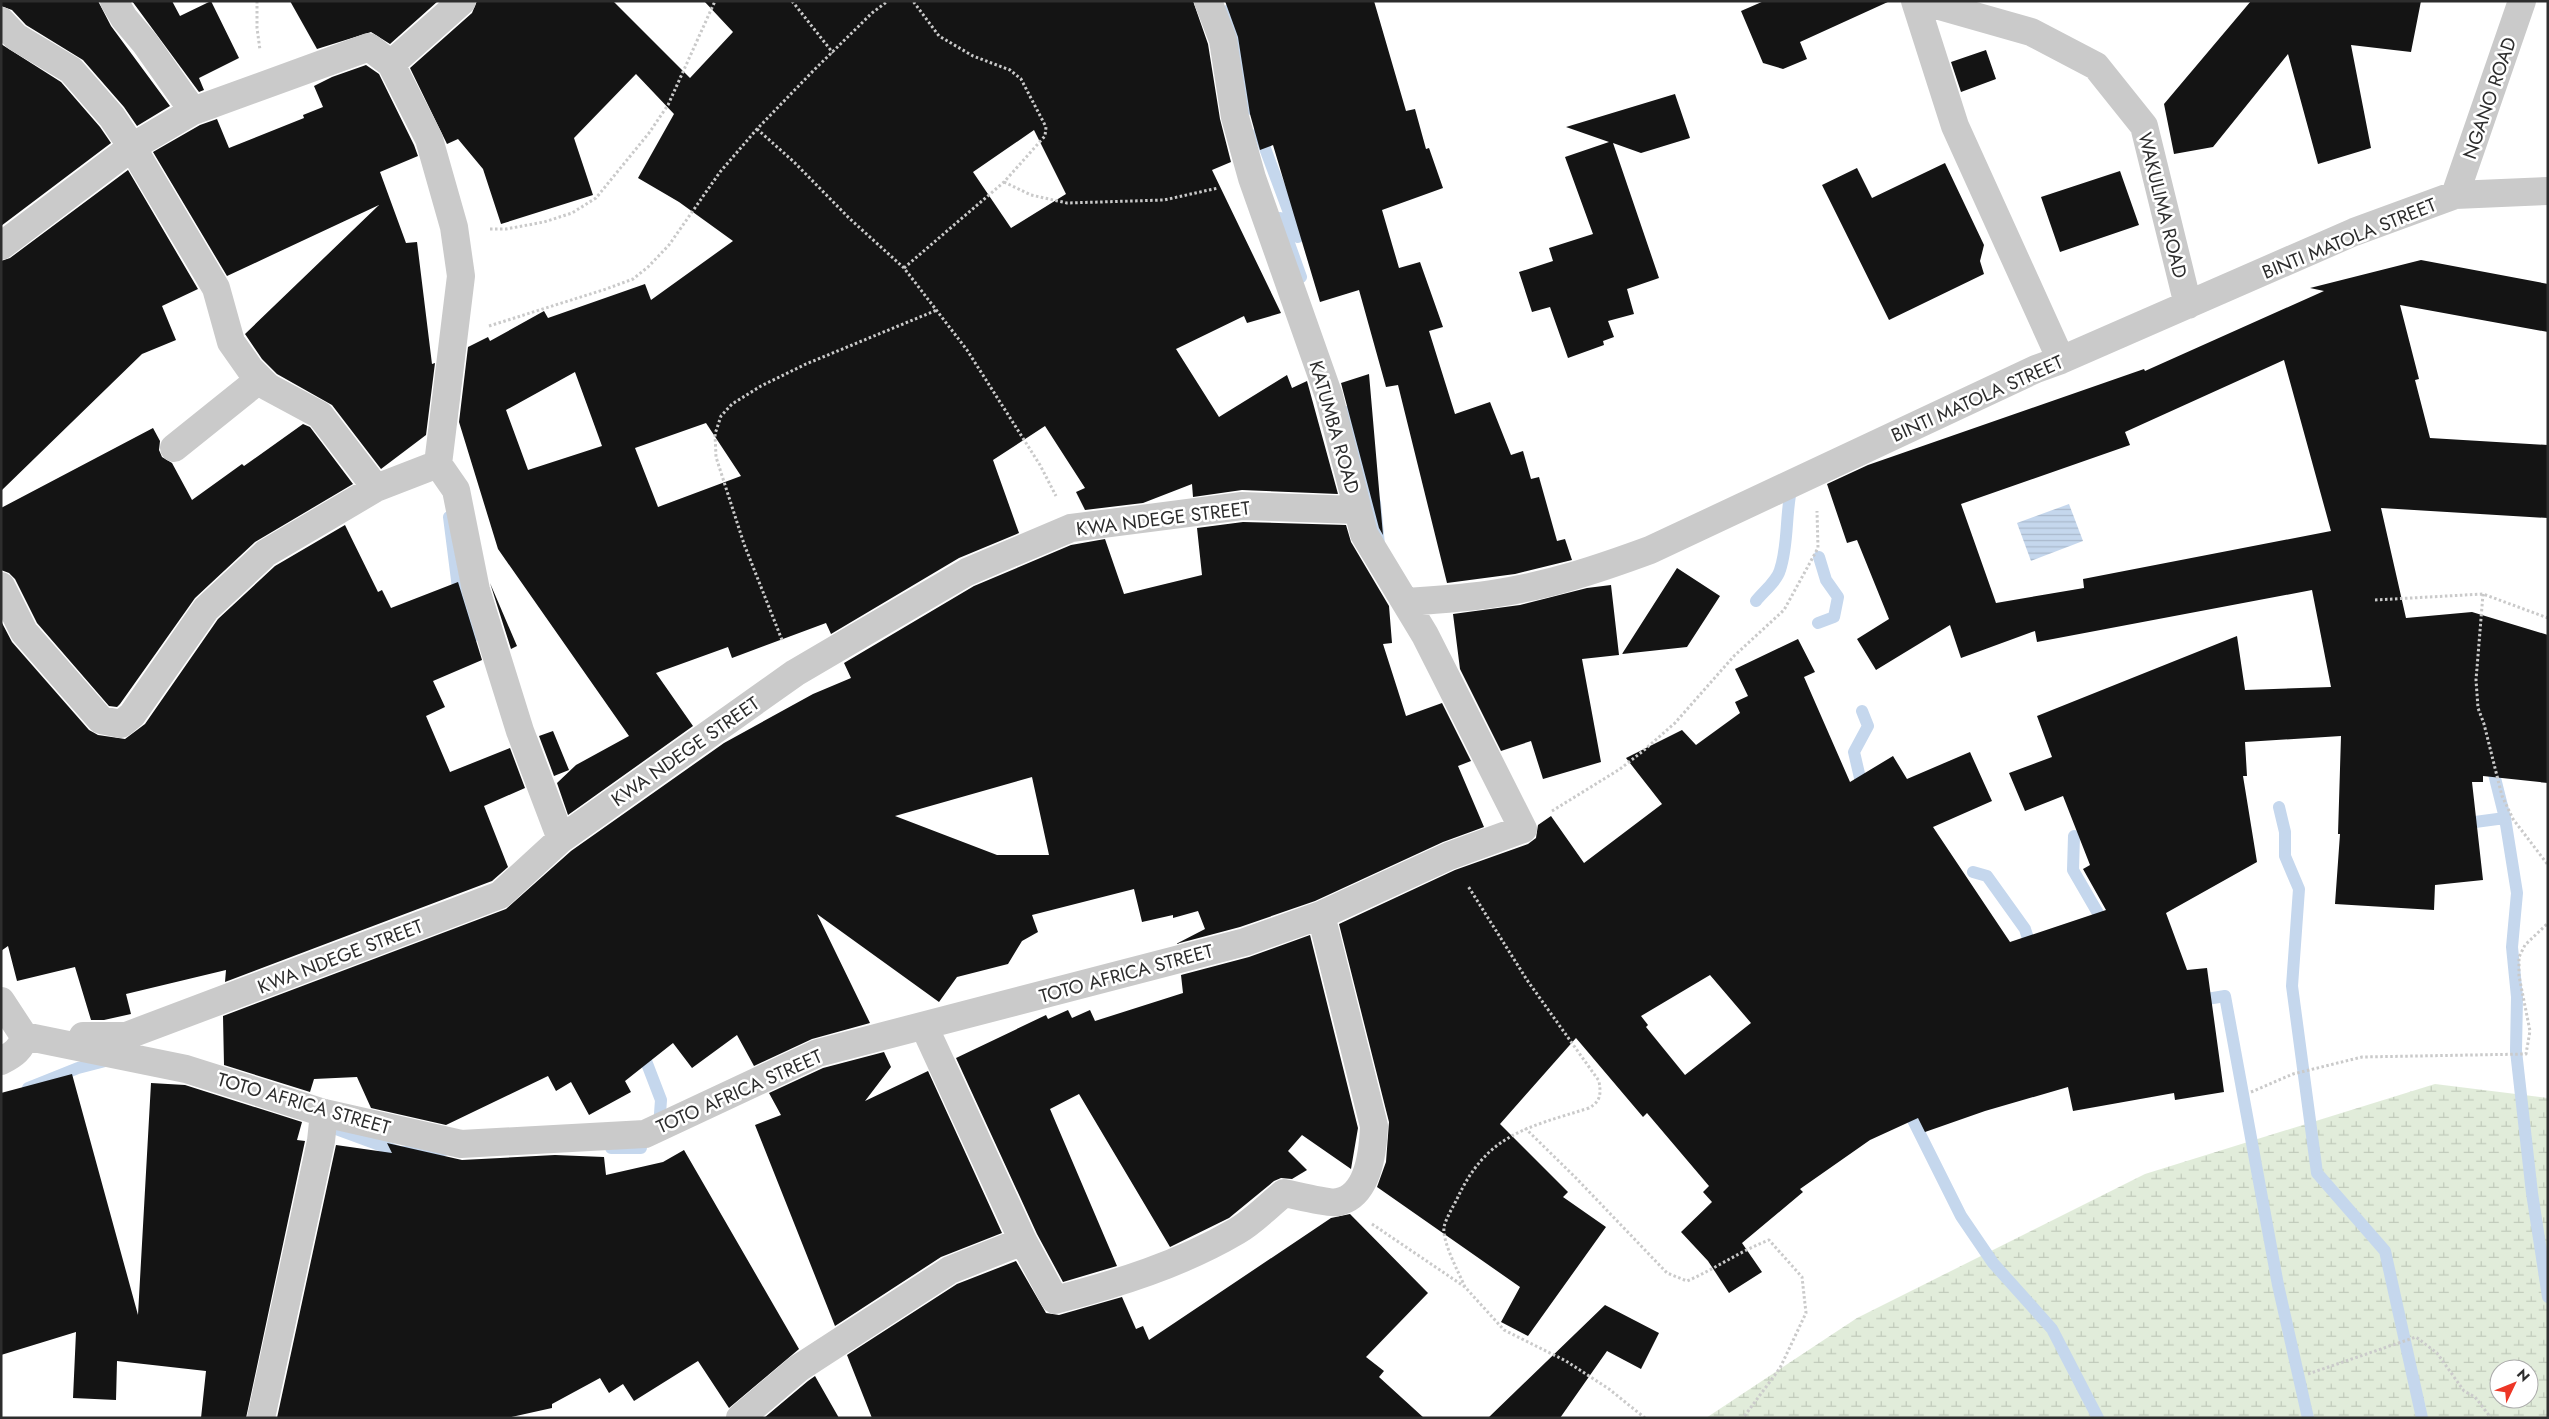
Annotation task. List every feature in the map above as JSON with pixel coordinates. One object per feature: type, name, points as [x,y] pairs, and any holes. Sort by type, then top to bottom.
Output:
[{"type":"street","points":[[114,1],[124,18],[145,42],[193,111]]},
{"type":"street","points":[[391,64],[462,1]]},
{"type":"street","name":"KATUMBA ROAD","points":[[1208,1],[1222,40],[1235,118],[1252,178],[1329,396],[1351,475],[1357,510],[1364,534],[1388,576],[1406,602],[1523,829]]},
{"type":"street","points":[[1915,1],[1955,126],[2061,360]]},
{"type":"street","name":"WAKULIMA ROAD","points":[[1922,1],[2032,32],[2096,66],[2144,126],[2188,305]]},
{"type":"street","name":"NGANO ROAD","points":[[2455,195],[2522,1]]},
{"type":"street","points":[[1,22],[16,37],[71,70],[112,117],[216,288],[231,342],[250,369],[268,387],[320,415],[376,488]]},
{"type":"street","points":[[1,246],[132,147],[193,111],[264,87],[369,47],[391,64],[429,139],[454,227],[461,276],[438,464],[456,490],[476,590],[520,731],[561,839]]},
{"type":"street","name":"BINTI MATOLA STREET","points":[[1406,602],[1497,594],[1597,569],[1650,550],[2036,369],[2061,360],[2354,232],[2455,195],[2548,191]]},
{"type":"street","points":[[174,448],[260,379]]},
{"type":"street","points":[[1,586],[24,632],[30,640],[101,720],[121,724],[132,714],[206,608],[266,554],[376,488],[438,464]]},
{"type":"street","name":"KWA NDEGE STREET","points":[[24,1036],[126,1036],[500,895],[561,839],[795,673],[967,572],[1071,528],[1242,506],[1357,510]]},
{"type":"street","name":"TOTO AFRICA STREET","points":[[24,1036],[186,1069],[324,1113],[461,1144],[644,1134],[818,1053],[1245,942],[1321,915],[1449,856],[1523,829]]},
{"type":"street","points":[[924,1026],[1023,1241],[1055,1300],[1138,1276],[1186,1258],[1238,1231],[1284,1193],[1337,1203],[1350,1196],[1364,1179],[1373,1153],[1374,1126],[1321,915]]},
{"type":"street","points":[[1,1001],[24,1036],[23,1043],[14,1055],[1,1061]]},
{"type":"street","points":[[261,1418],[321,1141],[324,1113]]},
{"type":"street","points":[[740,1418],[799,1368],[950,1270],[1023,1241]]},
{"type":"path","points":[[257,1],[257,28],[264,87]]},
{"type":"path","points":[[454,227],[506,229],[544,222],[572,213],[596,198],[649,133],[668,105],[715,1]]},
{"type":"path","points":[[792,1],[833,53]]},
{"type":"path","points":[[455,337],[633,278],[648,267],[669,245],[720,172],[757,129],[872,14],[888,1]]},
{"type":"path","points":[[904,268],[1004,182],[1045,136],[1046,127],[1021,79],[1010,70],[973,56],[939,36],[918,11],[914,1]]},
{"type":"path","points":[[757,129],[904,268],[967,350],[1040,465],[1071,528]]},
{"type":"path","points":[[1004,182],[1031,195],[1067,203],[1086,203],[1164,200],[1220,188],[1252,178]]},
{"type":"path","points":[[795,673],[744,544],[716,457],[715,434],[721,416],[732,404],[806,364],[937,310]]},
{"type":"path","points":[[1523,829],[1620,769],[1643,751],[1675,723],[1734,656],[1784,610],[1818,548],[1817,473]]},
{"type":"path","points":[[2483,594],[2476,680],[2478,708],[2484,724],[2502,796],[2513,819],[2548,866]]},
{"type":"path","points":[[2375,600],[2483,594],[2548,618]]},
{"type":"path","points":[[1449,856],[1527,980],[1599,1081],[1601,1094],[1597,1104],[1525,1128],[1484,1155],[1465,1182],[1444,1227],[1448,1246],[1465,1288]]},
{"type":"path","points":[[2251,1092],[2293,1074],[2362,1057],[2526,1054],[2530,1031],[2519,976],[2520,957],[2525,945],[2548,923]]},
{"type":"path","points":[[1525,1128],[1576,1176],[1667,1273],[1687,1281],[1708,1272],[1745,1249],[1770,1240],[1802,1277],[1806,1313],[1780,1368],[1743,1418]]},
{"type":"path","points":[[1337,1203],[1394,1238],[1465,1288],[1504,1330],[1566,1361],[1609,1389],[1645,1418]]},
{"type":"path","points":[[2308,1374],[2416,1337],[2436,1353],[2464,1391],[2475,1397],[2491,1418]]},
{"type":"green space","points":[[2435,1084],[2548,1098],[2548,1418],[1706,1418],[1857,1318],[2145,1174]]},
{"type":"water","points":[[2069,504],[2083,541],[2031,561],[2017,523]]},
{"type":"building","points":[[1,1],[98,1],[111,26],[170,106],[137,126],[124,107],[83,60],[26,25],[12,10],[1,6]]},
{"type":"building","points":[[132,1],[172,1],[180,16],[211,1],[239,58],[199,78],[204,90],[199,92]]},
{"type":"building","points":[[290,1],[438,1],[390,44],[371,32],[317,49]]},
{"type":"building","points":[[477,1],[613,1],[690,78],[733,32],[704,1],[1193,1],[1208,44],[1220,119],[1231,162],[1212,170],[1281,313],[1247,323],[1244,316],[1176,349],[1219,417],[1287,375],[1292,388],[1307,381],[1338,494],[1242,490],[1193,497],[1192,484],[1143,503],[1085,510],[1076,492],[1085,488],[1045,426],[993,460],[1019,533],[959,558],[831,634],[826,623],[732,658],[728,647],[656,673],[693,726],[568,815],[557,783],[576,765],[629,736],[498,549],[459,422],[468,347],[488,337],[490,341],[544,311],[548,318],[645,284],[651,300],[733,241],[679,202],[638,178],[674,114],[636,74],[574,138],[593,195],[501,224],[483,169],[458,139],[447,144],[410,68],[472,13]],"holes":[[[1034,130],[1066,194],[1011,228],[973,172]],[[575,372],[602,446],[528,470],[506,410]],[[706,423],[741,476],[658,507],[635,448]]]},
{"type":"building","points":[[1225,1],[1374,1],[1406,111],[1415,109],[1426,149],[1429,148],[1443,188],[1382,210],[1399,268],[1420,262],[1443,327],[1429,331],[1455,414],[1490,402],[1511,455],[1523,451],[1531,479],[1539,477],[1557,541],[1565,539],[1572,560],[1515,574],[1447,583],[1398,385],[1386,387],[1359,290],[1320,302],[1273,145],[1260,150],[1250,114],[1238,37]]},
{"type":"building","points":[[1764,1],[1890,1],[1800,42],[1807,59],[1783,69],[1763,63],[1741,11]]},
{"type":"building","points":[[2251,1],[2421,1],[2411,52],[2351,45],[2371,148],[2318,164],[2288,54],[2213,147],[2174,154],[2164,104]]},
{"type":"building","points":[[1,44],[61,82],[100,127],[111,143],[1,226]]},
{"type":"building","points":[[1986,50],[1996,79],[1961,92],[1951,62]]},
{"type":"building","points":[[366,65],[379,74],[418,156],[380,172],[406,243],[417,242],[432,364],[435,363],[426,435],[381,469],[332,405],[277,374],[262,359],[245,334],[379,205],[227,276],[153,152],[200,125],[217,119],[229,148],[304,118],[303,115],[323,107],[314,86],[332,77]]},
{"type":"building","points":[[1675,94],[1690,138],[1641,153],[1613,143],[1659,278],[1627,289],[1634,314],[1608,321],[1614,337],[1603,341],[1604,345],[1568,358],[1550,307],[1532,312],[1519,272],[1553,261],[1549,248],[1593,234],[1565,157],[1609,142],[1566,127]]},
{"type":"building","points":[[1945,163],[1984,245],[1980,261],[1984,274],[1889,320],[1822,185],[1857,168],[1872,198]]},
{"type":"building","points":[[128,170],[198,289],[162,306],[176,340],[142,354],[1,491],[1,261],[10,258]]},
{"type":"building","points":[[2120,171],[2139,225],[2060,252],[2041,197]]},
{"type":"building","points":[[2421,260],[2548,284],[2548,332],[2400,305],[2419,379],[2415,380],[2430,438],[2548,445],[2548,518],[2381,508],[2406,618],[2472,612],[2548,635],[2548,783],[2483,776],[2483,782],[2472,782],[2483,880],[2435,885],[2434,910],[2335,904],[2340,834],[2338,834],[2341,736],[2245,742],[2247,776],[2243,776],[2257,862],[2166,913],[2187,970],[2207,968],[2224,1092],[2175,1100],[2174,1093],[2073,1111],[2068,1087],[1985,1111],[1925,1132],[1918,1118],[1870,1140],[1800,1189],[1803,1192],[1742,1243],[1762,1272],[1729,1293],[1708,1261],[1681,1232],[1712,1202],[1703,1192],[1709,1186],[1647,1113],[1643,1117],[1576,1038],[1500,1124],[1568,1192],[1563,1197],[1606,1227],[1528,1336],[1501,1322],[1520,1287],[1377,1187],[1386,1162],[1389,1122],[1339,924],[1455,870],[1528,844],[1536,838],[1538,825],[1551,816],[1584,863],[1662,804],[1626,758],[1682,730],[1696,745],[1740,713],[1735,702],[1748,696],[1735,669],[1798,639],[1815,672],[1804,677],[1850,782],[1893,756],[1907,779],[1970,752],[1992,801],[1933,827],[2010,942],[2106,910],[2083,869],[2090,865],[2063,796],[2025,811],[2009,773],[2052,757],[2037,716],[2237,636],[2245,690],[2331,687],[2312,590],[2037,642],[2035,631],[1961,658],[1950,625],[1876,670],[1857,639],[1889,619],[1857,540],[1847,543],[1827,484],[1868,465],[2144,369],[2145,371],[2324,291],[2310,288]],"holes":[[[2284,360],[2331,531],[2083,579],[2084,588],[1996,603],[1961,504],[2130,445],[2125,432]],[[1710,975],[1751,1023],[1685,1075],[1646,1027],[1648,1025],[1641,1016]]]},
{"type":"building","points":[[1369,374],[1383,535],[1379,528],[1341,383]]},
{"type":"building","points":[[303,424],[310,427],[353,484],[255,542],[195,598],[120,704],[117,707],[109,706],[37,623],[15,579],[9,573],[1,570],[1,508],[153,428],[160,441],[159,450],[162,457],[172,463],[192,500]]},
{"type":"building","points":[[1243,522],[1346,525],[1351,542],[1389,606],[1392,643],[1383,644],[1406,716],[1442,703],[1471,761],[1458,766],[1484,827],[1443,842],[1315,901],[1240,927],[1176,944],[1205,929],[1198,911],[1173,918],[1173,915],[1142,922],[1134,889],[1032,915],[1038,932],[1022,941],[1008,964],[957,977],[939,1002],[817,914],[870,1023],[812,1039],[754,1066],[737,1035],[692,1068],[673,1043],[625,1081],[631,1092],[589,1115],[571,1082],[556,1091],[548,1076],[446,1125],[371,1108],[357,1077],[314,1079],[310,1092],[224,1065],[223,1016],[506,909],[571,851],[724,743],[813,694],[851,678],[844,663],[974,586],[1071,545],[1105,539],[1124,594],[1202,575],[1197,528]],"holes":[[[1032,777],[1049,855],[997,855],[895,816]]]},
{"type":"building","points":[[345,525],[378,592],[382,590],[391,608],[458,582],[482,660],[433,681],[445,707],[426,716],[450,772],[510,748],[525,788],[484,806],[508,867],[492,881],[225,982],[226,970],[126,994],[131,1014],[104,1020],[91,1020],[75,967],[17,981],[8,946],[1,951],[1,621],[12,642],[89,730],[98,735],[125,739],[145,724],[218,619],[275,566]]},
{"type":"building","points":[[1677,568],[1720,596],[1687,647],[1622,654]]},
{"type":"building","points":[[490,583],[517,646],[511,649],[491,586]]},
{"type":"building","points":[[1611,585],[1619,655],[1582,659],[1601,762],[1543,779],[1531,741],[1501,751],[1460,669],[1453,614],[1520,605],[1587,588]]},
{"type":"building","points":[[553,731],[569,770],[554,776],[539,736]]},
{"type":"building","points":[[1310,935],[1358,1128],[1351,1169],[1302,1135],[1288,1151],[1307,1170],[1292,1179],[1281,1178],[1274,1181],[1229,1218],[1170,1247],[1079,1094],[1050,1109],[1117,1266],[1063,1282],[1037,1234],[956,1058],[1046,1015],[1048,1019],[1068,1010],[1072,1018],[1090,1010],[1095,1021],[1183,993],[1181,975],[1249,957]]},
{"type":"building","points":[[884,1052],[891,1067],[865,1101],[928,1071],[1002,1233],[941,1257],[835,1326],[755,1125],[781,1115],[769,1093],[823,1068]]},
{"type":"building","points":[[72,1074],[138,1315],[151,1083],[185,1085],[302,1122],[297,1140],[305,1141],[246,1418],[201,1418],[206,1371],[117,1361],[116,1400],[73,1398],[76,1332],[1,1355],[1,1093]]},
{"type":"building","points":[[387,1143],[462,1160],[555,1155],[604,1157],[606,1175],[663,1162],[684,1150],[799,1349],[729,1408],[698,1361],[634,1401],[623,1384],[609,1393],[600,1378],[552,1404],[552,1408],[507,1418],[277,1418],[336,1145],[392,1153]]},
{"type":"building","points":[[1350,1214],[1428,1293],[1366,1357],[1384,1371],[1379,1377],[1424,1418],[872,1418],[847,1355],[957,1284],[1016,1261],[1046,1313],[1059,1315],[1122,1297],[1136,1329],[1143,1326],[1149,1340],[1331,1218]]},
{"type":"building","points":[[1605,1305],[1659,1333],[1641,1369],[1607,1351],[1560,1418],[1488,1418]]},
{"type":"building","points":[[815,1376],[839,1418],[764,1418],[808,1381]]},
{"type":"waterway","points":[[1230,9],[1251,109]]},
{"type":"waterway","points":[[1259,132],[1298,237]]},
{"type":"waterway","points":[[1280,218],[1301,277]]},
{"type":"waterway","points":[[1346,412],[1375,503],[1379,545]]},
{"type":"waterway","points":[[1756,601],[1773,582],[1780,570],[1785,549],[1788,506],[1792,485]]},
{"type":"waterway","points":[[449,517],[458,588],[477,635]]},
{"type":"waterway","points":[[1818,623],[1834,617],[1838,597],[1826,580],[1819,557]]},
{"type":"waterway","points":[[1862,711],[1868,726],[1854,752],[1863,791]]},
{"type":"waterway","points":[[2491,762],[2505,818],[2517,893],[2512,947],[2517,997],[2516,1051],[2532,1193],[2548,1297]]},
{"type":"waterway","points":[[2279,807],[2285,832],[2285,856],[2299,889],[2292,986],[2317,1173],[2385,1251],[2422,1418]]},
{"type":"waterway","points":[[2460,824],[2505,818]]},
{"type":"waterway","points":[[2074,836],[2073,870],[2106,927]]},
{"type":"waterway","points":[[1973,872],[1987,876],[2025,929],[2032,951]]},
{"type":"waterway","points":[[2195,1001],[2225,996],[2278,1285],[2308,1418]]},
{"type":"waterway","points":[[641,1048],[661,1100],[659,1127]]},
{"type":"waterway","points":[[28,1088],[78,1068],[109,1060]]},
{"type":"waterway","points":[[1906,1106],[1961,1216],[1993,1263],[2052,1329],[2098,1418]]},
{"type":"waterway","points":[[331,1127],[399,1152],[444,1150]]},
{"type":"waterway","points":[[611,1148],[641,1148]]}]
